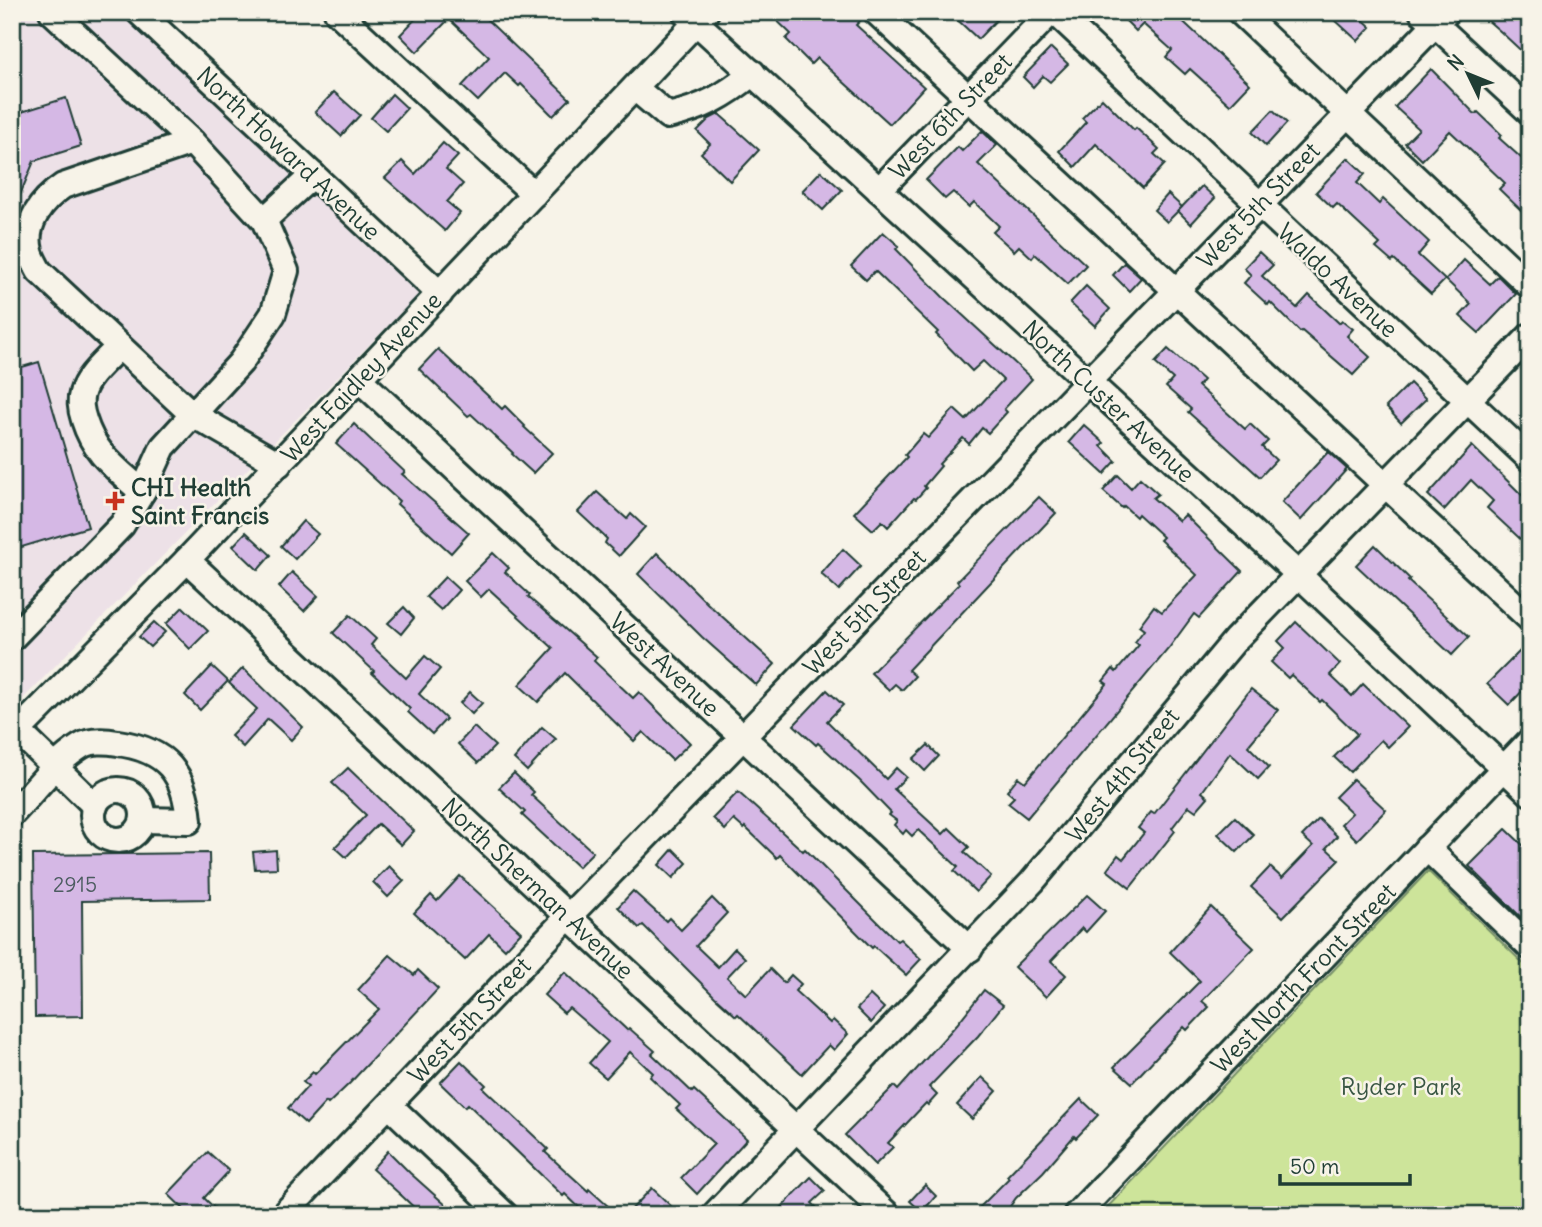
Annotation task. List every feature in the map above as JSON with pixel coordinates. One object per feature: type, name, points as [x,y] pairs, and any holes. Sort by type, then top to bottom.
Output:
[{"type":"street","points":[[12,638],[122,525],[142,492],[163,447],[241,362],[273,314],[286,271],[264,220],[192,142],[52,12]]},
{"type":"street","name":"North Howard Avenue","points":[[139,12],[440,294]]},
{"type":"street","points":[[337,12],[534,194]]},
{"type":"street","points":[[876,12],[1530,619]]},
{"type":"street","name":"West 6th Street","points":[[880,190],[1053,12]]},
{"type":"street","name":"Waldo Avenue","points":[[1053,12],[1530,459]]},
{"type":"street","points":[[1240,12],[1530,286]]},
{"type":"street","name":"West Faidley Avenue","points":[[15,734],[279,464],[635,88],[696,15]]},
{"type":"street","name":"North Custer Avenue","points":[[696,15],[753,73],[1298,575],[1530,793]]},
{"type":"street","points":[[1435,16],[1530,112]]},
{"type":"street","name":"West 5th Street","points":[[283,1215],[569,916],[1347,114],[1435,16]]},
{"type":"street","points":[[635,88],[668,116],[695,110],[727,94],[753,73]]},
{"type":"street","points":[[192,142],[62,186],[48,196],[35,213],[29,250],[39,271],[192,414],[279,464]]},
{"type":"street","points":[[264,220],[313,175]]},
{"type":"street","name":"West 4th Street","points":[[714,1215],[970,949],[1076,832],[1214,663],[1530,336]]},
{"type":"street","points":[[119,346],[88,381],[81,394],[80,410],[90,440],[100,453],[142,492]]},
{"type":"street","name":"West Avenue","points":[[359,379],[970,949]]},
{"type":"street","name":"North Sherman Avenue","points":[[187,560],[888,1215]]},
{"type":"street","points":[[15,734],[56,768],[95,806]]},
{"type":"street","points":[[12,814],[83,744],[107,741],[141,746],[167,762],[178,775],[187,800],[189,821],[143,820]]},
{"type":"street","name":"West North Front Street","points":[[1076,1215],[1530,741]]},
{"type":"street","points":[[118,790],[132,794],[141,805],[143,820],[135,834],[120,841],[103,836],[93,823],[95,806],[104,794],[118,790]]},
{"type":"street","points":[[1427,848],[1530,947]]},
{"type":"street","points":[[388,1105],[505,1215]]},
{"type":"path","points":[[12,1203],[28,1215]]},
{"type":"shaded area","name":"CHI Health Saint Francis","points":[[12,12],[122,12],[422,291],[12,710]]},
{"type":"green space","name":"Ryder Park","points":[[1428,871],[1530,970],[1530,1215],[1100,1215]]},
{"type":"building","points":[[422,12],[479,12],[570,99],[553,116],[521,84],[519,86],[505,73],[478,101],[462,86],[489,57],[449,19],[417,52],[400,35]]},
{"type":"building","points":[[768,12],[862,12],[863,18],[856,25],[924,87],[890,124],[817,58],[811,64],[786,39],[791,34]]},
{"type":"building","points":[[949,12],[1004,12],[978,39]]},
{"type":"building","points":[[1117,12],[1173,12],[1250,84],[1230,105],[1190,69],[1185,74],[1166,57],[1172,50],[1143,24],[1136,31]]},
{"type":"building","points":[[1342,12],[1355,12],[1371,27],[1358,41],[1335,20]]},
{"type":"building","points":[[1478,12],[1530,12],[1530,59],[1501,32]]},
{"type":"building","points":[[1051,48],[1068,64],[1050,82],[1043,76],[1033,87],[1023,77]]},
{"type":"building","points":[[1431,69],[1475,114],[1478,112],[1502,135],[1499,138],[1530,166],[1530,219],[1499,189],[1505,183],[1450,131],[1422,160],[1405,143],[1419,129],[1395,107]]},
{"type":"building","points":[[334,92],[360,115],[341,136],[315,112]]},
{"type":"building","points":[[392,94],[407,108],[386,131],[371,118]]},
{"type":"building","points":[[66,98],[81,146],[34,161],[12,214],[12,115]]},
{"type":"building","points":[[1102,98],[1134,130],[1136,128],[1159,149],[1154,154],[1165,164],[1143,188],[1096,144],[1075,167],[1059,151],[1086,122],[1082,118]]},
{"type":"building","points":[[1273,110],[1287,123],[1266,146],[1252,132]]},
{"type":"building","points":[[719,114],[759,150],[730,181],[701,153],[710,144],[697,131],[709,119]]},
{"type":"building","points":[[982,131],[997,145],[978,164],[1086,265],[1068,284],[1035,254],[1032,258],[1019,246],[1014,251],[993,232],[999,226],[974,202],[969,207],[953,192],[945,199],[926,180],[958,147],[962,151]]},
{"type":"building","points":[[443,143],[458,156],[446,169],[463,184],[447,202],[460,213],[445,231],[385,178],[402,161],[415,174]]},
{"type":"building","points":[[1348,158],[1365,174],[1357,183],[1379,204],[1383,199],[1429,242],[1418,255],[1445,280],[1431,294],[1394,260],[1392,262],[1376,248],[1380,244],[1337,204],[1333,208],[1316,192]]},
{"type":"building","points":[[821,171],[842,190],[823,210],[802,191]]},
{"type":"building","points":[[1202,186],[1215,198],[1191,224],[1178,211]]},
{"type":"building","points":[[1168,194],[1182,207],[1167,222],[1154,210]]},
{"type":"building","points":[[883,232],[899,246],[896,249],[943,297],[1032,379],[1004,409],[1007,412],[988,433],[982,428],[969,444],[963,438],[939,464],[941,466],[916,499],[914,498],[888,527],[882,521],[873,530],[854,513],[907,457],[905,455],[923,434],[928,438],[954,409],[966,420],[1003,380],[983,361],[972,371],[936,334],[938,332],[875,271],[866,280],[851,266]]},
{"type":"building","points":[[1259,252],[1273,265],[1262,276],[1297,308],[1309,295],[1339,323],[1342,320],[1353,329],[1347,336],[1370,357],[1353,375],[1300,332],[1270,302],[1268,305],[1244,283],[1251,275],[1244,268]]},
{"type":"building","points":[[1464,260],[1490,284],[1498,276],[1516,294],[1479,333],[1460,316],[1471,304],[1446,280]]},
{"type":"building","points":[[1124,263],[1141,278],[1129,291],[1113,275]]},
{"type":"building","points":[[1086,286],[1110,309],[1095,326],[1070,303]]},
{"type":"building","points":[[438,349],[502,409],[505,406],[552,453],[533,473],[419,369]]},
{"type":"building","points":[[1168,349],[1203,380],[1198,386],[1245,429],[1250,424],[1268,441],[1262,447],[1276,460],[1260,477],[1188,412],[1191,409],[1166,387],[1173,379],[1155,363]]},
{"type":"building","points":[[39,362],[88,527],[12,550],[12,370]]},
{"type":"building","points":[[1410,383],[1426,399],[1401,423],[1386,407]]},
{"type":"building","points":[[354,424],[405,472],[402,474],[469,533],[451,553],[336,444]]},
{"type":"building","points":[[1084,425],[1104,443],[1101,446],[1116,461],[1104,474],[1069,442]]},
{"type":"building","points":[[1472,446],[1530,503],[1530,548],[1487,508],[1493,501],[1471,480],[1444,510],[1428,495]]},
{"type":"building","points":[[1328,452],[1347,469],[1301,520],[1282,502]]},
{"type":"building","points":[[1118,475],[1131,488],[1140,478],[1158,494],[1153,498],[1179,521],[1185,515],[1242,571],[1199,618],[1194,614],[1169,648],[1027,818],[1008,803],[1014,797],[1007,791],[1018,777],[1025,782],[1107,684],[1103,681],[1113,669],[1116,672],[1139,645],[1135,642],[1144,630],[1139,626],[1154,606],[1162,612],[1197,575],[1160,540],[1163,537],[1138,514],[1136,517],[1124,506],[1122,508],[1103,491]]},
{"type":"building","points":[[597,492],[627,519],[631,514],[645,527],[619,556],[605,543],[607,539],[578,512]]},
{"type":"building","points":[[1039,497],[1056,513],[908,670],[915,676],[902,690],[895,684],[889,690],[871,673],[959,584],[957,581]]},
{"type":"building","points":[[303,521],[318,534],[295,559],[281,546]]},
{"type":"building","points":[[246,532],[271,555],[258,570],[233,546]]},
{"type":"building","points":[[1375,545],[1410,579],[1408,581],[1469,637],[1452,655],[1356,565]]},
{"type":"building","points":[[843,549],[861,566],[839,590],[821,574]]},
{"type":"building","points":[[493,553],[509,568],[505,572],[530,595],[528,597],[597,657],[594,661],[633,698],[639,692],[690,743],[672,760],[643,732],[634,741],[565,673],[538,702],[519,685],[553,648],[489,589],[481,597],[465,581]]},
{"type":"building","points":[[657,553],[707,603],[775,664],[756,685],[638,574]]},
{"type":"building","points":[[292,572],[318,596],[304,611],[279,587]]},
{"type":"building","points":[[445,577],[459,590],[441,610],[426,597]]},
{"type":"building","points":[[183,607],[208,631],[190,649],[166,624]]},
{"type":"building","points":[[404,607],[414,618],[401,634],[388,623]]},
{"type":"building","points":[[350,615],[376,639],[371,645],[406,678],[425,656],[440,669],[419,694],[446,719],[432,734],[372,673],[374,671],[333,633]]},
{"type":"building","points":[[154,622],[165,632],[150,647],[139,637]]},
{"type":"building","points":[[1296,622],[1340,664],[1330,675],[1352,696],[1363,684],[1408,727],[1388,747],[1381,740],[1350,772],[1334,757],[1357,734],[1322,700],[1320,702],[1291,675],[1288,678],[1271,662],[1285,648],[1278,641]]},
{"type":"building","points":[[1530,641],[1530,683],[1509,705],[1487,684]]},
{"type":"building","points":[[212,666],[228,681],[200,710],[185,695]]},
{"type":"building","points":[[243,668],[303,727],[291,740],[268,719],[243,747],[231,736],[257,709],[229,683]]},
{"type":"building","points":[[1251,689],[1278,710],[1248,746],[1269,767],[1258,779],[1230,753],[1202,792],[1208,797],[1196,811],[1189,806],[1172,828],[1175,831],[1130,888],[1107,870],[1118,855],[1123,859],[1144,833],[1138,828],[1151,812],[1154,814]]},
{"type":"building","points":[[827,690],[843,705],[827,721],[886,779],[896,768],[906,777],[894,789],[943,834],[949,828],[969,847],[964,852],[991,876],[976,892],[954,871],[958,867],[918,830],[912,836],[906,830],[903,834],[894,825],[897,821],[889,815],[891,813],[860,781],[794,725]]},
{"type":"building","points":[[470,692],[482,703],[472,714],[460,703]]},
{"type":"building","points":[[474,727],[495,746],[478,763],[458,744]]},
{"type":"building","points":[[542,727],[556,739],[527,771],[514,759]]},
{"type":"building","points":[[928,745],[939,756],[925,771],[913,759]]},
{"type":"building","points":[[348,768],[414,831],[401,845],[378,824],[346,857],[335,847],[366,815],[332,783]]},
{"type":"building","points":[[514,773],[534,792],[531,795],[593,852],[578,867],[522,815],[525,812],[499,788]]},
{"type":"building","points":[[1353,779],[1386,810],[1357,840],[1341,824],[1352,813],[1335,797]]},
{"type":"building","points":[[738,792],[803,851],[805,849],[897,941],[900,939],[921,959],[906,975],[874,946],[872,948],[780,855],[777,858],[734,820],[725,830],[713,818]]},
{"type":"building","points":[[1235,817],[1254,835],[1237,852],[1218,834]]},
{"type":"building","points":[[1319,819],[1337,836],[1326,848],[1339,860],[1283,917],[1251,887],[1270,867],[1282,878],[1313,846],[1302,836]]},
{"type":"building","points":[[1506,829],[1530,852],[1530,926],[1469,866]]},
{"type":"building","points":[[673,849],[687,863],[673,878],[659,865]]},
{"type":"building","points":[[276,850],[277,868],[255,869],[253,852]]},
{"type":"building","points":[[209,853],[210,899],[82,901],[83,1016],[35,1017],[33,855]]},
{"type":"building","points":[[389,866],[404,881],[388,897],[373,882]]},
{"type":"building","points":[[460,876],[521,932],[505,949],[489,934],[465,960],[414,913],[431,895],[437,901]]},
{"type":"building","points":[[633,891],[666,921],[669,918],[681,930],[712,898],[727,913],[696,946],[718,967],[735,948],[745,958],[727,977],[746,995],[770,969],[784,983],[791,975],[801,984],[795,991],[830,1023],[833,1020],[848,1034],[834,1050],[829,1045],[802,1074],[738,1014],[736,1016],[715,997],[643,925],[639,928],[618,907]]},
{"type":"building","points":[[1087,895],[1105,911],[1086,932],[1082,928],[1051,961],[1066,975],[1046,997],[1014,967]]},
{"type":"building","points":[[1211,907],[1254,948],[1202,1001],[1209,1007],[1187,1030],[1184,1027],[1132,1083],[1114,1067],[1200,981],[1170,952]]},
{"type":"building","points":[[390,955],[414,975],[418,970],[438,989],[350,1083],[328,1104],[326,1102],[306,1124],[288,1108],[308,1086],[303,1082],[313,1072],[315,1074],[379,1009],[358,990]]},
{"type":"building","points":[[565,972],[627,1030],[629,1028],[655,1051],[652,1054],[747,1139],[697,1194],[681,1178],[714,1144],[676,1109],[680,1105],[650,1077],[653,1073],[630,1052],[606,1078],[589,1063],[608,1042],[569,1008],[564,1013],[544,995]]},
{"type":"building","points":[[984,990],[1003,1005],[978,1036],[929,1087],[937,1095],[888,1143],[893,1147],[875,1165],[845,1135],[894,1086],[898,1090]]},
{"type":"building","points":[[870,995],[884,1008],[871,1023],[857,1009]]},
{"type":"building","points":[[461,1061],[486,1085],[483,1088],[548,1149],[545,1152],[608,1206],[600,1215],[587,1215],[565,1194],[563,1196],[468,1104],[465,1107],[440,1083]]},
{"type":"building","points":[[982,1077],[997,1091],[972,1119],[957,1105]]},
{"type":"building","points":[[1081,1099],[1098,1115],[1076,1138],[1074,1136],[1016,1198],[1009,1208],[1016,1215],[972,1215],[1009,1178],[1007,1176]]},
{"type":"building","points":[[388,1151],[457,1215],[422,1215],[372,1169]]},
{"type":"building","points":[[208,1152],[229,1171],[204,1198],[222,1215],[190,1215],[168,1194]]},
{"type":"building","points":[[811,1177],[825,1191],[812,1203],[824,1215],[774,1215]]},
{"type":"building","points":[[925,1185],[936,1196],[922,1212],[910,1201]]},
{"type":"building","points":[[652,1188],[671,1206],[662,1215],[626,1215]]},
{"type":"place","name":"CHI Health Saint Francis","points":[[115,501]]}]
